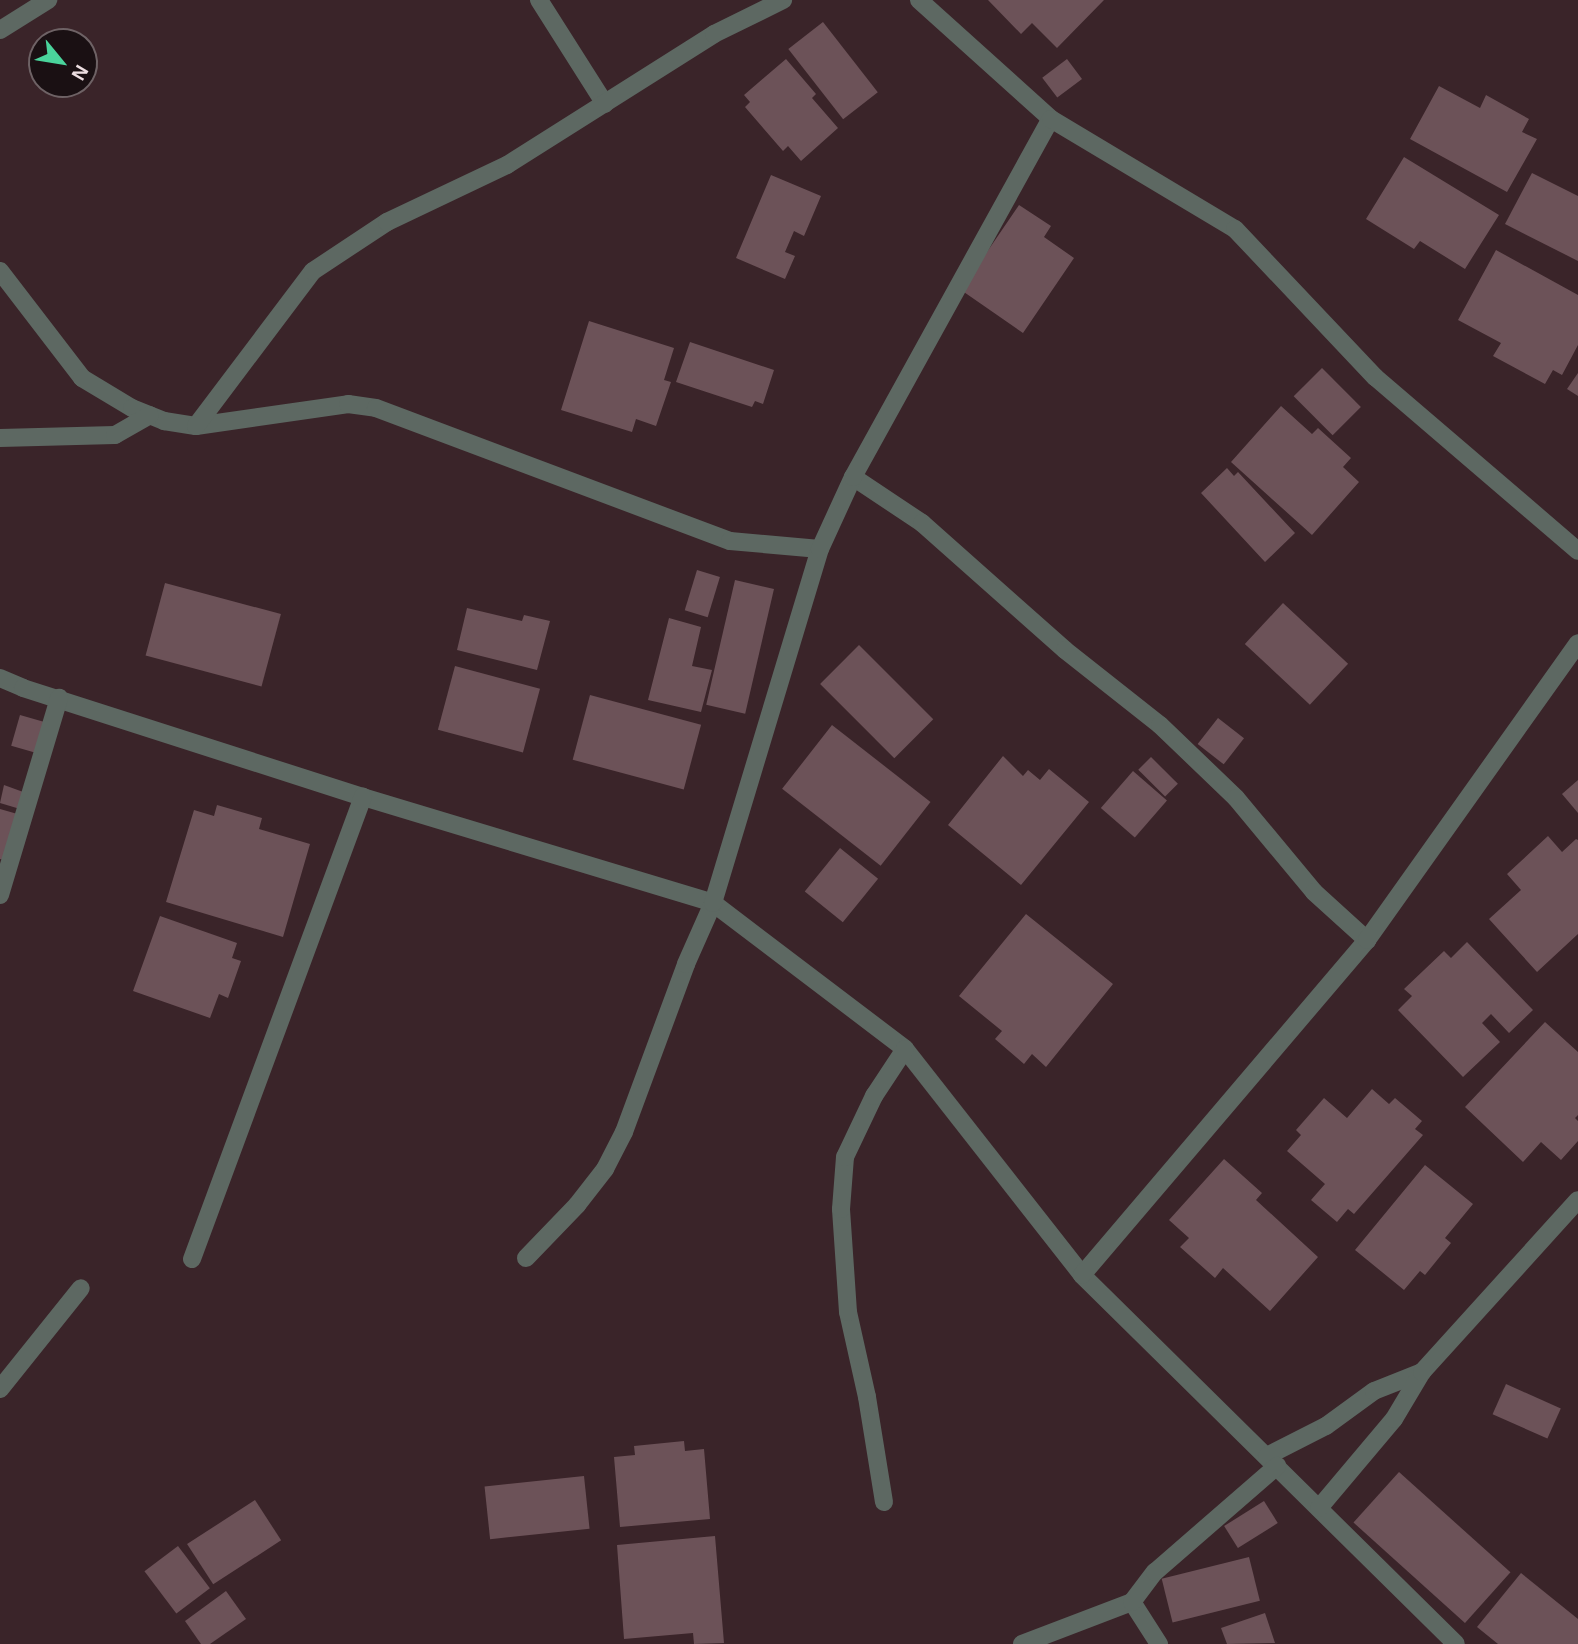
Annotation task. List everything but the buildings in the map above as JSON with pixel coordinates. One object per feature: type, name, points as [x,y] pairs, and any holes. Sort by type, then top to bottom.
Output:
[{"type":"street","points":[[0,30],[48,0]]},
{"type":"street","points":[[539,0],[605,104]]},
{"type":"street","points":[[196,426],[313,271],[387,222],[507,165],[714,34],[783,0]]},
{"type":"street","points":[[919,0],[1051,119],[1235,229],[1376,377],[1578,551]]},
{"type":"street","points":[[526,1258],[577,1205],[605,1169],[624,1132],[678,986],[713,903],[820,549],[853,477],[1051,119]]},
{"type":"street","points":[[0,271],[82,378],[164,422],[196,426],[348,404],[376,408],[730,541],[820,549]]},
{"type":"street","points":[[0,438],[21,435],[115,435],[150,415]]},
{"type":"street","points":[[853,477],[922,523],[1065,650],[1160,725],[1236,797],[1314,892],[1367,940]]},
{"type":"street","points":[[1082,1275],[1367,940],[1578,643]]},
{"type":"street","points":[[0,678],[363,797],[713,903],[905,1049],[1082,1275],[1456,1644]]},
{"type":"street","points":[[0,895],[59,698]]},
{"type":"street","points":[[192,1259],[363,797]]},
{"type":"street","points":[[884,1502],[867,1397],[848,1312],[841,1209],[845,1157],[874,1096],[905,1049]]},
{"type":"street","points":[[1319,1508],[1394,1419],[1422,1372],[1578,1200]]},
{"type":"street","points":[[0,1390],[81,1288]]},
{"type":"street","points":[[1022,1644],[1132,1602],[1155,1572],[1272,1461],[1374,1391],[1422,1372]]},
{"type":"street","points":[[1132,1602],[1159,1644]]}]
